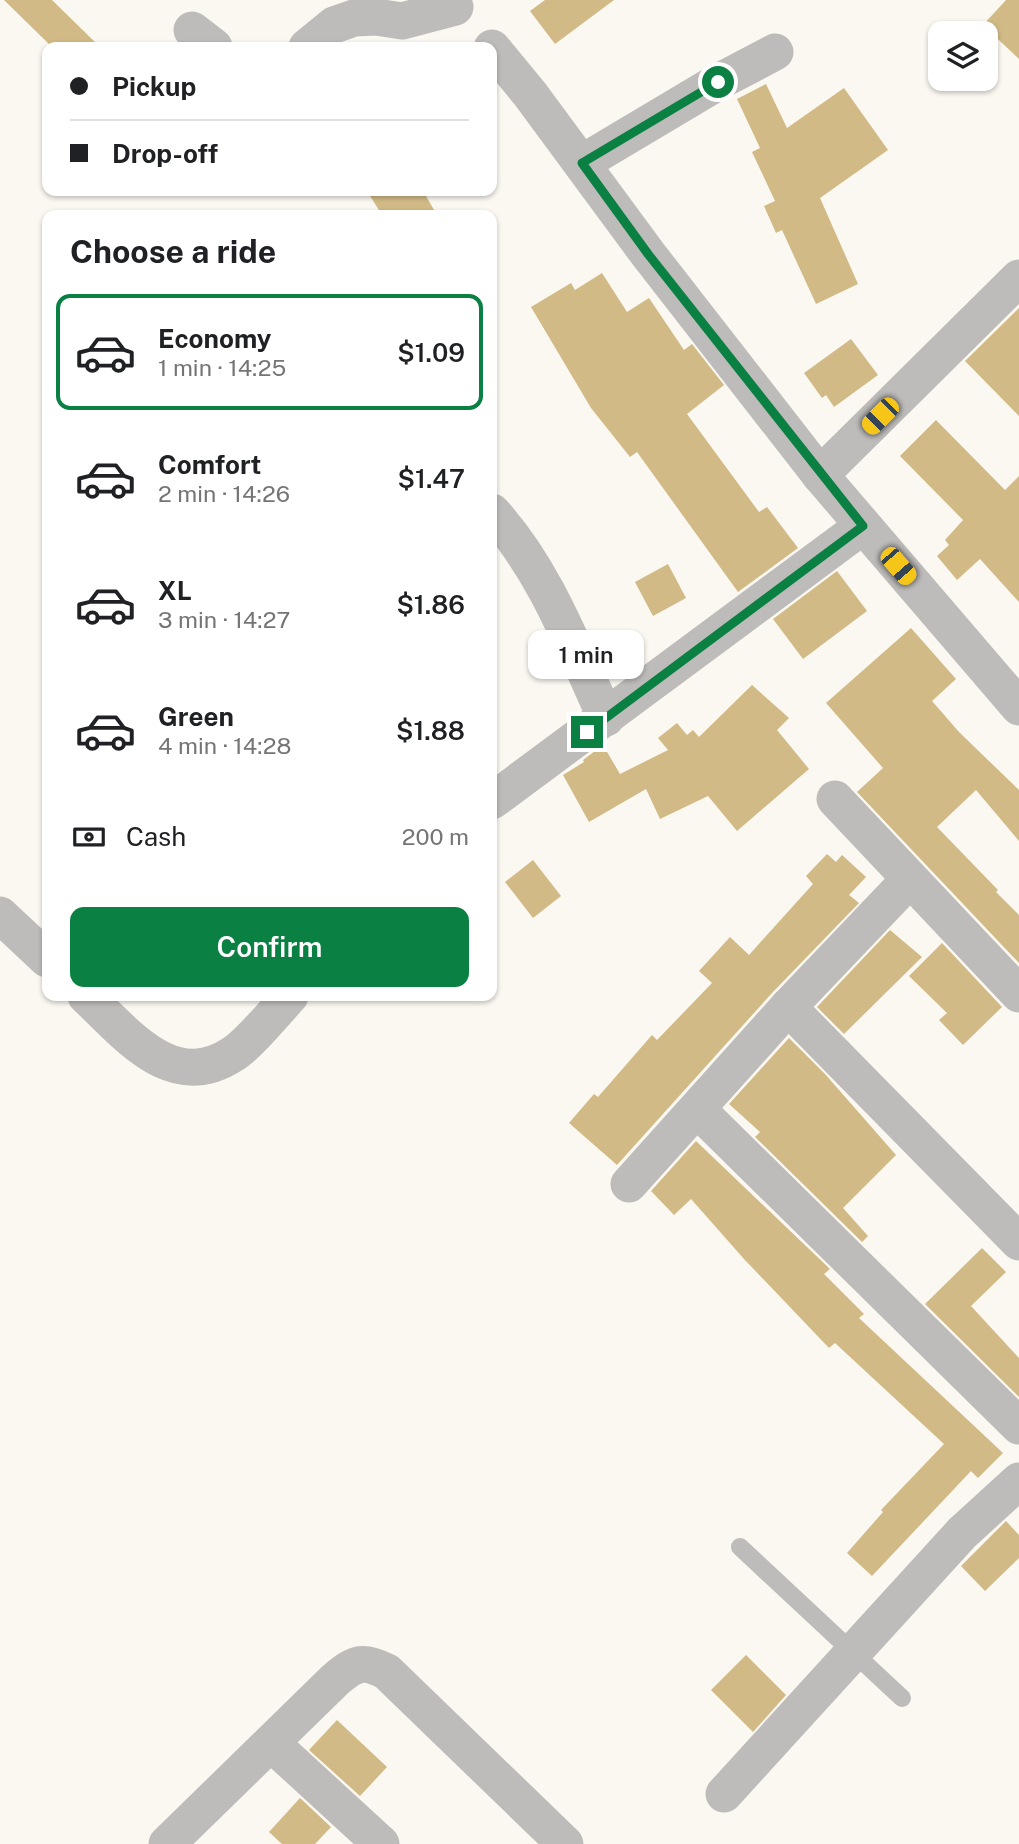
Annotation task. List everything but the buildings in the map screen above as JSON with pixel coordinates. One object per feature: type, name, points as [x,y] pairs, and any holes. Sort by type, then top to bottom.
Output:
[{"type":"street","points":[[313,42],[334,25],[355,18],[376,17],[402,21],[451,4],[486,42]]},
{"type":"street","points":[[582,163],[718,82],[775,52]]},
{"type":"street","points":[[497,56],[820,475],[1019,706]]},
{"type":"street","points":[[820,475],[1019,278]]},
{"type":"street","points":[[497,518],[540,576],[606,718]]},
{"type":"street","points":[[497,798],[863,526]]},
{"type":"street","points":[[835,799],[1019,994]]},
{"type":"street","points":[[629,1184],[788,1007],[909,879]]},
{"type":"street","points":[[0,915],[42,954]]},
{"type":"street","points":[[91,1001],[145,1051],[174,1066],[202,1068],[234,1054],[285,1001]]},
{"type":"street","points":[[788,1007],[1019,1242]]},
{"type":"street","points":[[697,1109],[1019,1426]]},
{"type":"street","points":[[724,1794],[962,1533],[1019,1481]]},
{"type":"street","points":[[167,1844],[348,1668],[361,1663],[375,1665],[387,1672],[565,1844]]},
{"type":"street","points":[[271,1743],[380,1844]]},
{"type":"lane","points":[[740,1547],[902,1698]]},
{"type":"route","points":[[587,732],[863,526],[820,475],[648,254],[582,163],[718,82]]}]
